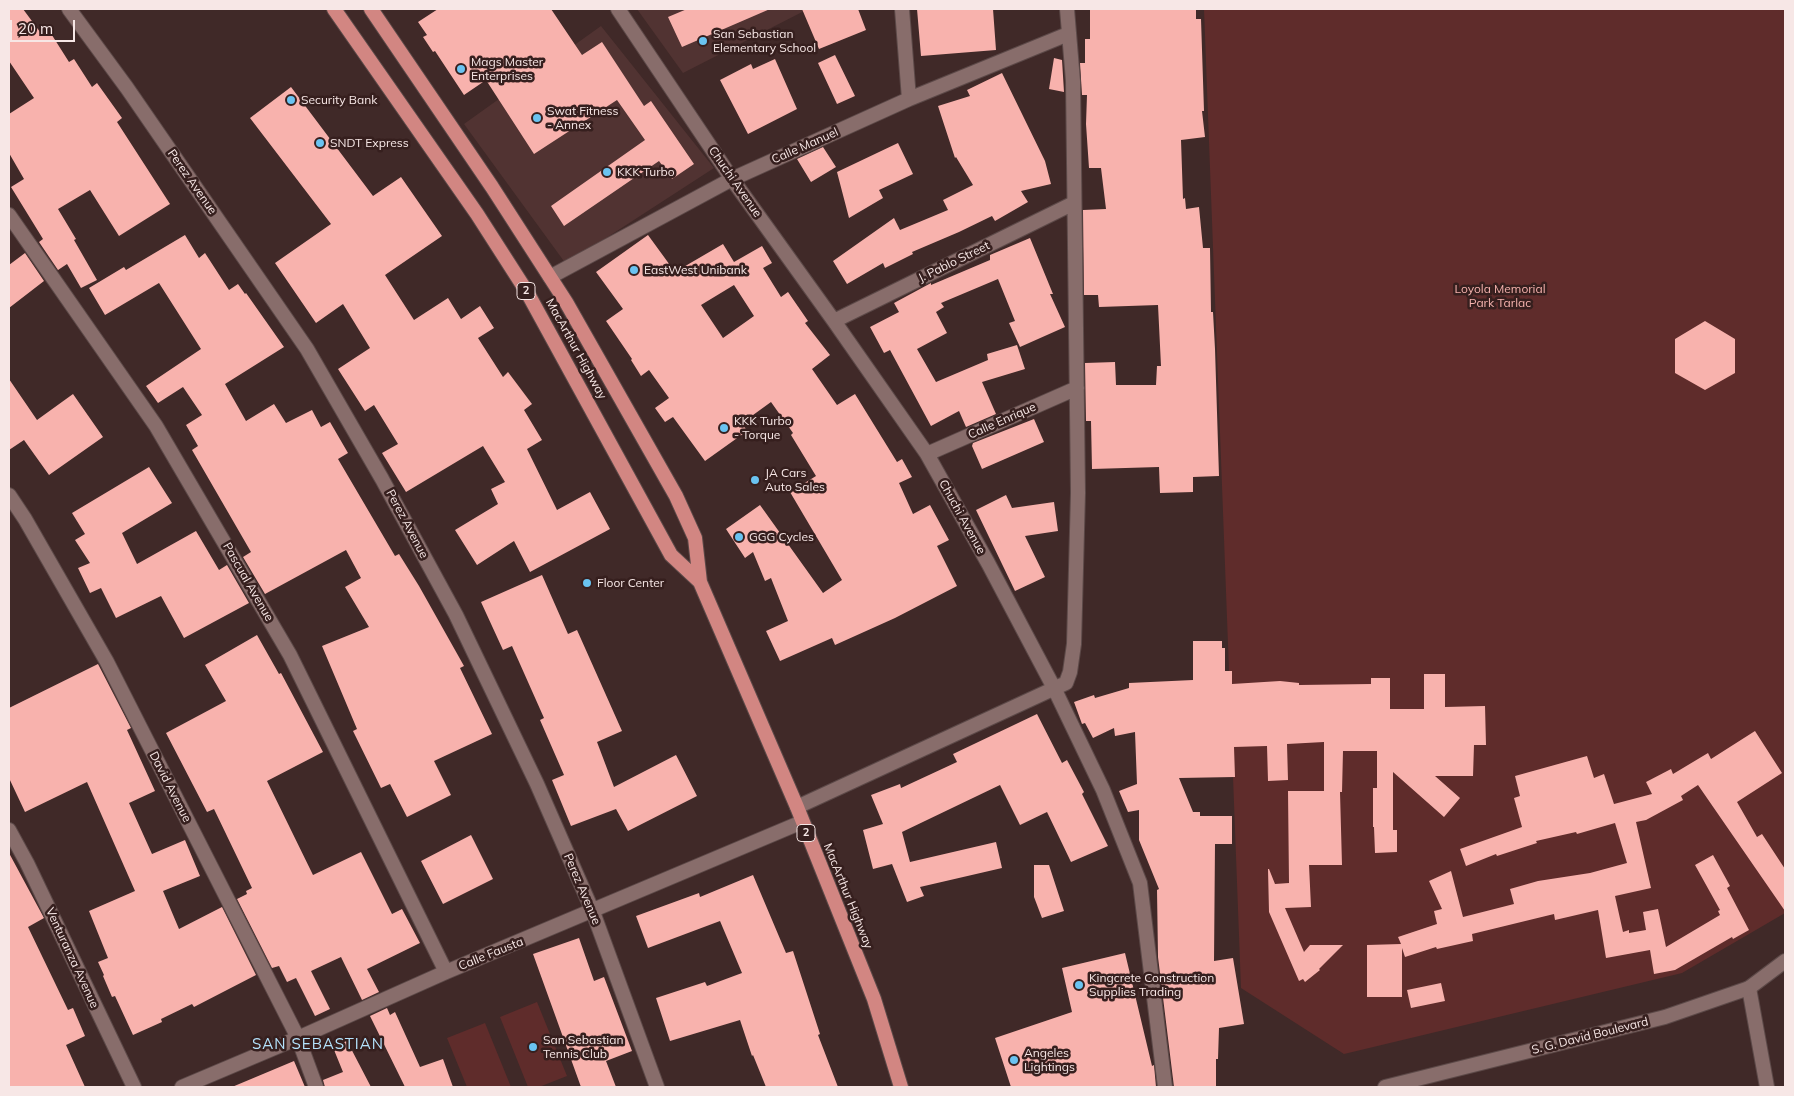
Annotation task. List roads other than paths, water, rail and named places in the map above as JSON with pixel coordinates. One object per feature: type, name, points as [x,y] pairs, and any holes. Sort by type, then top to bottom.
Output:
[{"type":"highway","name":"MacArthur Highway","points":[[334,9],[477,214],[527,292],[671,555],[700,582]]},
{"type":"highway","name":"MacArthur Highway","points":[[371,9],[550,276],[676,496],[695,538],[700,582],[797,807],[874,999],[901,1087]]},
{"type":"street","name":"Perez Avenue","points":[[69,9],[128,88],[307,349],[382,479],[456,615],[537,784],[592,912],[658,1087]]},
{"type":"street","name":"Chuchi Avenue","points":[[618,9],[732,179],[834,320],[927,454],[988,563],[1054,688],[1103,790],[1140,883],[1165,1087]]},
{"type":"street","points":[[902,9],[909,99]]},
{"type":"street","points":[[797,807],[1066,683],[1070,672],[1074,644],[1078,503],[1073,81],[1067,9]]},
{"type":"street","name":"Calle Manuel","points":[[550,276],[732,179],[909,99],[1068,34]]},
{"type":"street","name":"J. Pablo Street","points":[[834,320],[1074,203]]},
{"type":"street","name":"Pascual Avenue","points":[[9,215],[156,426],[290,654],[446,972]]},
{"type":"street","name":"Calle Enrique","points":[[927,454],[1077,388]]},
{"type":"street","name":"David Avenue","points":[[9,495],[26,519],[107,662],[298,1038],[316,1087]]},
{"type":"street","name":"Calle Fausta","points":[[182,1087],[446,972],[802,822]]},
{"type":"street","name":"Venturanza Avenue","points":[[9,830],[27,863],[134,1087]]},
{"type":"street","name":"S. G. David Boulevard","points":[[1385,1087],[1665,1017],[1750,988],[1785,961]]},
{"type":"street","points":[[1750,988],[1767,1087]]},
{"type":"place","name":"San Sebastian Elementary School","points":[[703,41]]},
{"type":"place","name":"Mags Master Enterprises","points":[[461,69]]},
{"type":"place","name":"Security Bank","points":[[291,100]]},
{"type":"place","name":"Swat Fitness - Annex","points":[[537,118]]},
{"type":"place","name":"SNDT Express","points":[[320,143]]},
{"type":"place","name":"KKK Turbo","points":[[607,172]]},
{"type":"place","name":"EastWest Unibank","points":[[634,270]]},
{"type":"place","name":"KKK Turbo - Torque","points":[[724,428]]},
{"type":"place","name":"JA Cars Auto Sales","points":[[755,480]]},
{"type":"place","name":"GGG Cycles","points":[[739,537]]},
{"type":"place","name":"Floor Center","points":[[587,583]]},
{"type":"place","name":"Kingcrete Construction Supplies Trading","points":[[1079,985]]},
{"type":"place","name":"San Sebastian Tennis Club","points":[[533,1047]]},
{"type":"place","name":"Angeles Lightings","points":[[1014,1060]]},
{"type":"district","name":"SAN SEBASTIAN","points":[[318,1044]]},
{"type":"park label","name":"Loyola Memorial Park Tarlac","points":[[1500,296]]}]
